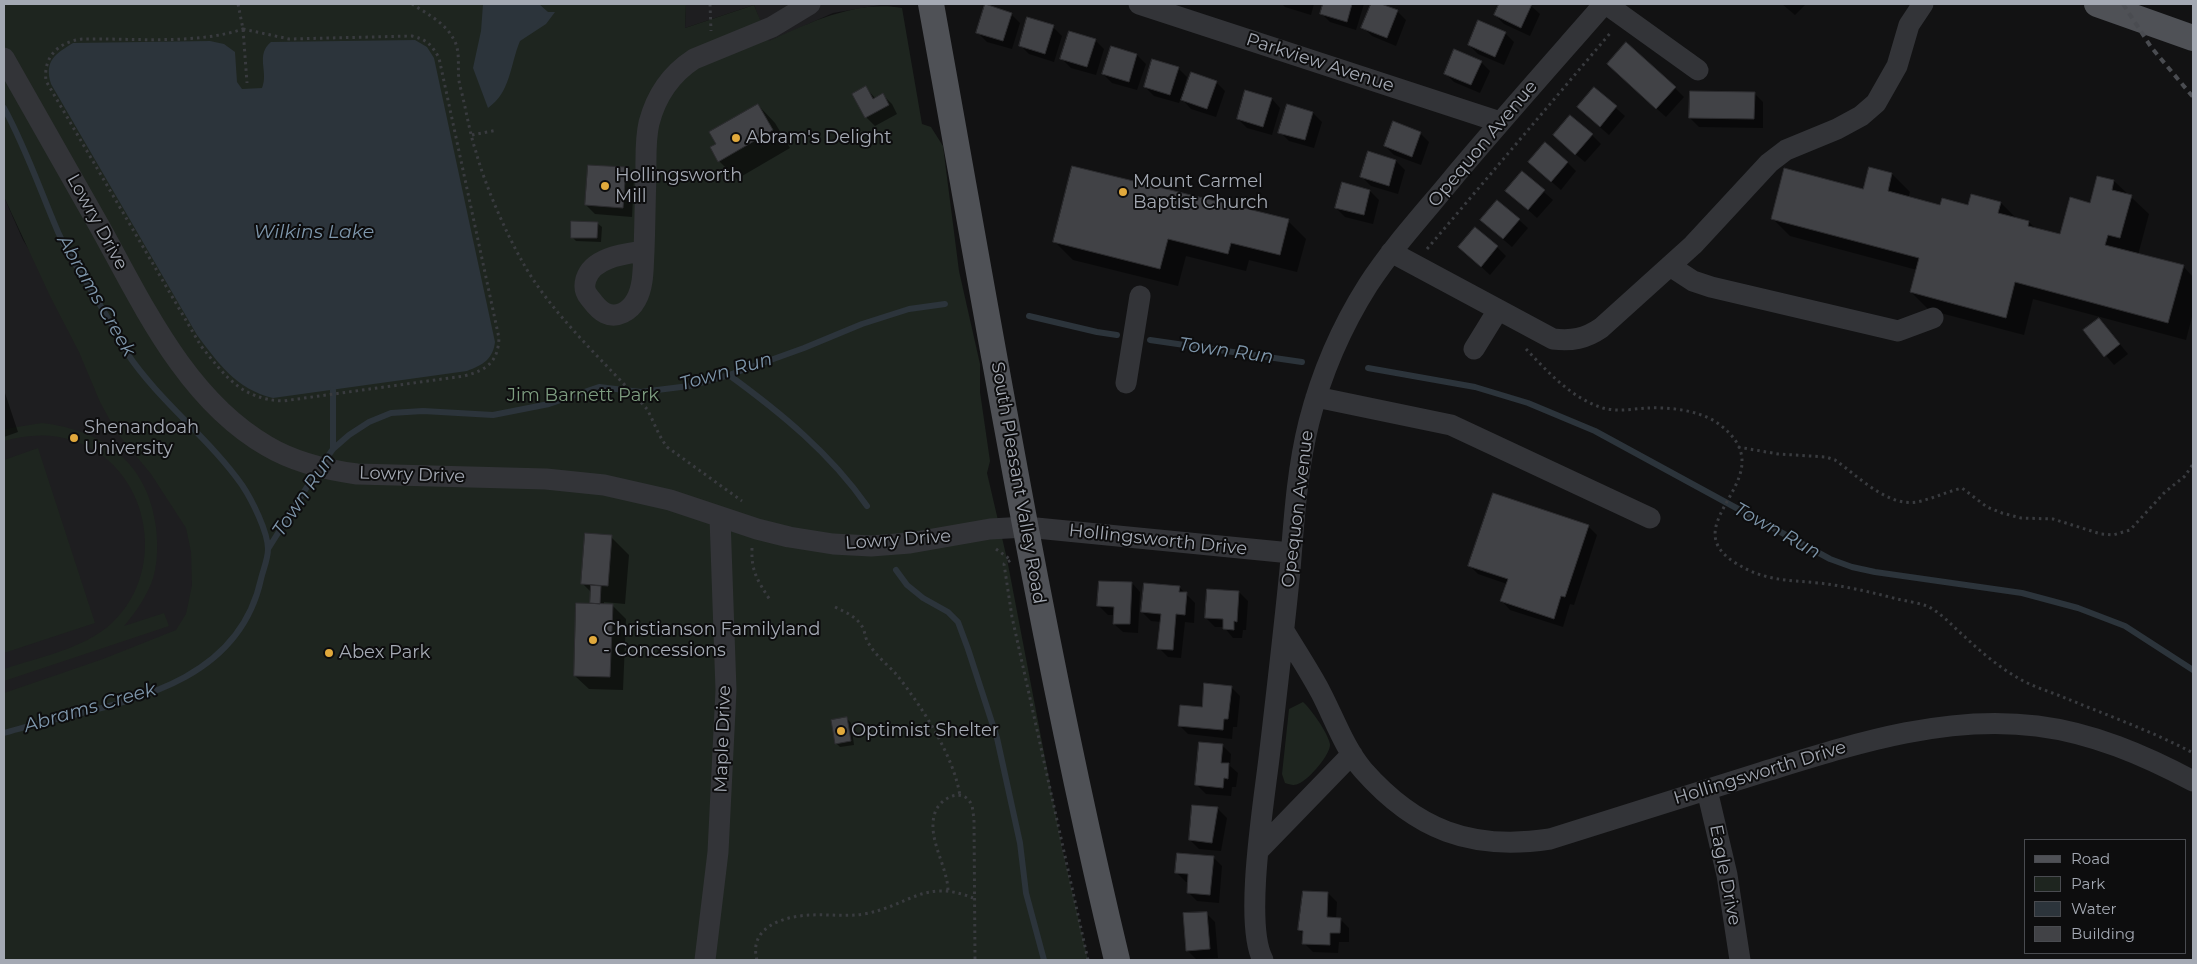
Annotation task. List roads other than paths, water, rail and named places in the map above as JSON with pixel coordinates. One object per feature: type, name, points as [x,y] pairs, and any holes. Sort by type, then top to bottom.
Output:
[{"type":"main road","name":"South Pleasant Valley Road","points":[[932,4],[1026,527],[1065,730],[1117,960]]},
{"type":"main road","points":[[2097,4],[2193,38]]},
{"type":"street","points":[[644,251],[646,150],[649,125],[653,109],[668,83],[683,66],[694,59],[772,27],[810,4]]},
{"type":"street","name":"Parkview Avenue","points":[[1139,4],[1500,122]]},
{"type":"street","points":[[1605,4],[1698,70]]},
{"type":"street","name":"Opequon Avenue","points":[[1264,960],[1258,951],[1254,922],[1259,850],[1284,631],[1300,467],[1316,397],[1341,336],[1367,286],[1391,252],[1500,122],[1605,4]]},
{"type":"street","points":[[1391,252],[1553,339],[1571,341],[1589,336],[1601,328],[1693,245],[1769,162],[1786,150],[1837,129],[1861,116],[1876,103],[1897,66],[1909,25],[1923,4]]},
{"type":"street","name":"Lowry Drive","points":[[4,58],[147,311],[176,356],[202,390],[245,431],[267,446],[287,456],[339,472],[357,474],[546,479],[604,485],[670,500],[757,529],[810,541],[862,545],[910,543],[990,529],[1026,527]]},
{"type":"street","points":[[1670,266],[1693,281],[1711,287],[1898,331],[1933,318]]},
{"type":"street","points":[[1126,383],[1140,296]]},
{"type":"street","points":[[1474,349],[1498,310]]},
{"type":"street","points":[[1316,397],[1451,425],[1650,518]]},
{"type":"street","name":"Maple Drive","points":[[705,960],[718,852],[725,717],[724,600],[720,518]]},
{"type":"street","name":"Hollingsworth Drive","points":[[1026,527],[1291,553]]},
{"type":"street","name":"Hollingsworth Drive","points":[[1284,631],[1320,691],[1352,754],[1363,769],[1398,803],[1424,822],[1452,835],[1472,840],[1527,842],[1550,839],[1856,744],[1919,730],[1964,725],[2037,726],[2082,734],[2156,761],[2193,781]]},
{"type":"street","points":[[1259,850],[1352,754]]},
{"type":"street","name":"Eagle Drive","points":[[1707,790],[1727,875],[1740,960]]},
{"type":"water","points":[[483,4],[539,4],[548,12],[555,12],[546,24],[520,41],[506,86],[496,102],[488,108],[473,68],[481,31]]},
{"type":"water","name":"Wilkins Lake","points":[[415,40],[427,47],[434,58],[495,342],[492,353],[482,364],[467,371],[273,398],[260,394],[238,382],[229,374],[197,335],[51,84],[49,76],[50,64],[56,55],[73,43],[210,41],[224,44],[235,52],[237,82],[242,89],[262,88],[264,82],[264,52],[271,42]]},
{"type":"waterway","name":"Abrams Creek","points":[[4,108],[26,154],[63,243],[124,348],[140,371],[215,451],[242,485],[255,507],[265,534],[268,549],[261,579],[246,619],[223,649],[193,672],[158,690],[120,703],[4,733]]},
{"type":"waterway","name":"Town Run","points":[[323,463],[333,449],[349,435],[369,422],[391,413],[423,411],[493,415],[549,404],[599,387],[641,392],[689,386],[729,375],[804,348],[862,324],[909,309],[945,304]]},
{"type":"waterway","name":"Town Run","points":[[1029,316],[1117,335]]},
{"type":"waterway","name":"Town Run","points":[[1150,340],[1302,362]]},
{"type":"waterway","name":"Town Run","points":[[1368,368],[1475,387],[1528,403],[1595,431],[1830,559],[1852,567],[1875,572],[2022,593],[2078,608],[2125,626],[2193,670]]},
{"type":"waterway","points":[[729,375],[786,419],[821,451],[867,506]]},
{"type":"waterway","points":[[333,390],[333,449]]},
{"type":"waterway","name":"Town Run","points":[[268,549],[317,471]]},
{"type":"waterway","points":[[896,570],[907,585],[923,598],[948,612],[958,622],[997,738],[1020,843],[1026,893],[1044,960]]},
{"type":"railway","points":[[2123,4],[2151,47],[2193,97]]},
{"type":"place","name":"Abram's Delight","points":[[736,138]]},
{"type":"place","name":"Hollingsworth Mill","points":[[605,186]]},
{"type":"place","name":"Mount Carmel Baptist Church","points":[[1123,192]]},
{"type":"place","name":"Shenandoah University","points":[[74,438]]},
{"type":"place","name":"Christianson Familyland - Concessions","points":[[593,640]]},
{"type":"place","name":"Abex Park","points":[[329,653]]},
{"type":"place","name":"Optimist Shelter","points":[[841,731]]},
{"type":"park label","name":"Jim Barnett Park","points":[[583,396]]}]
